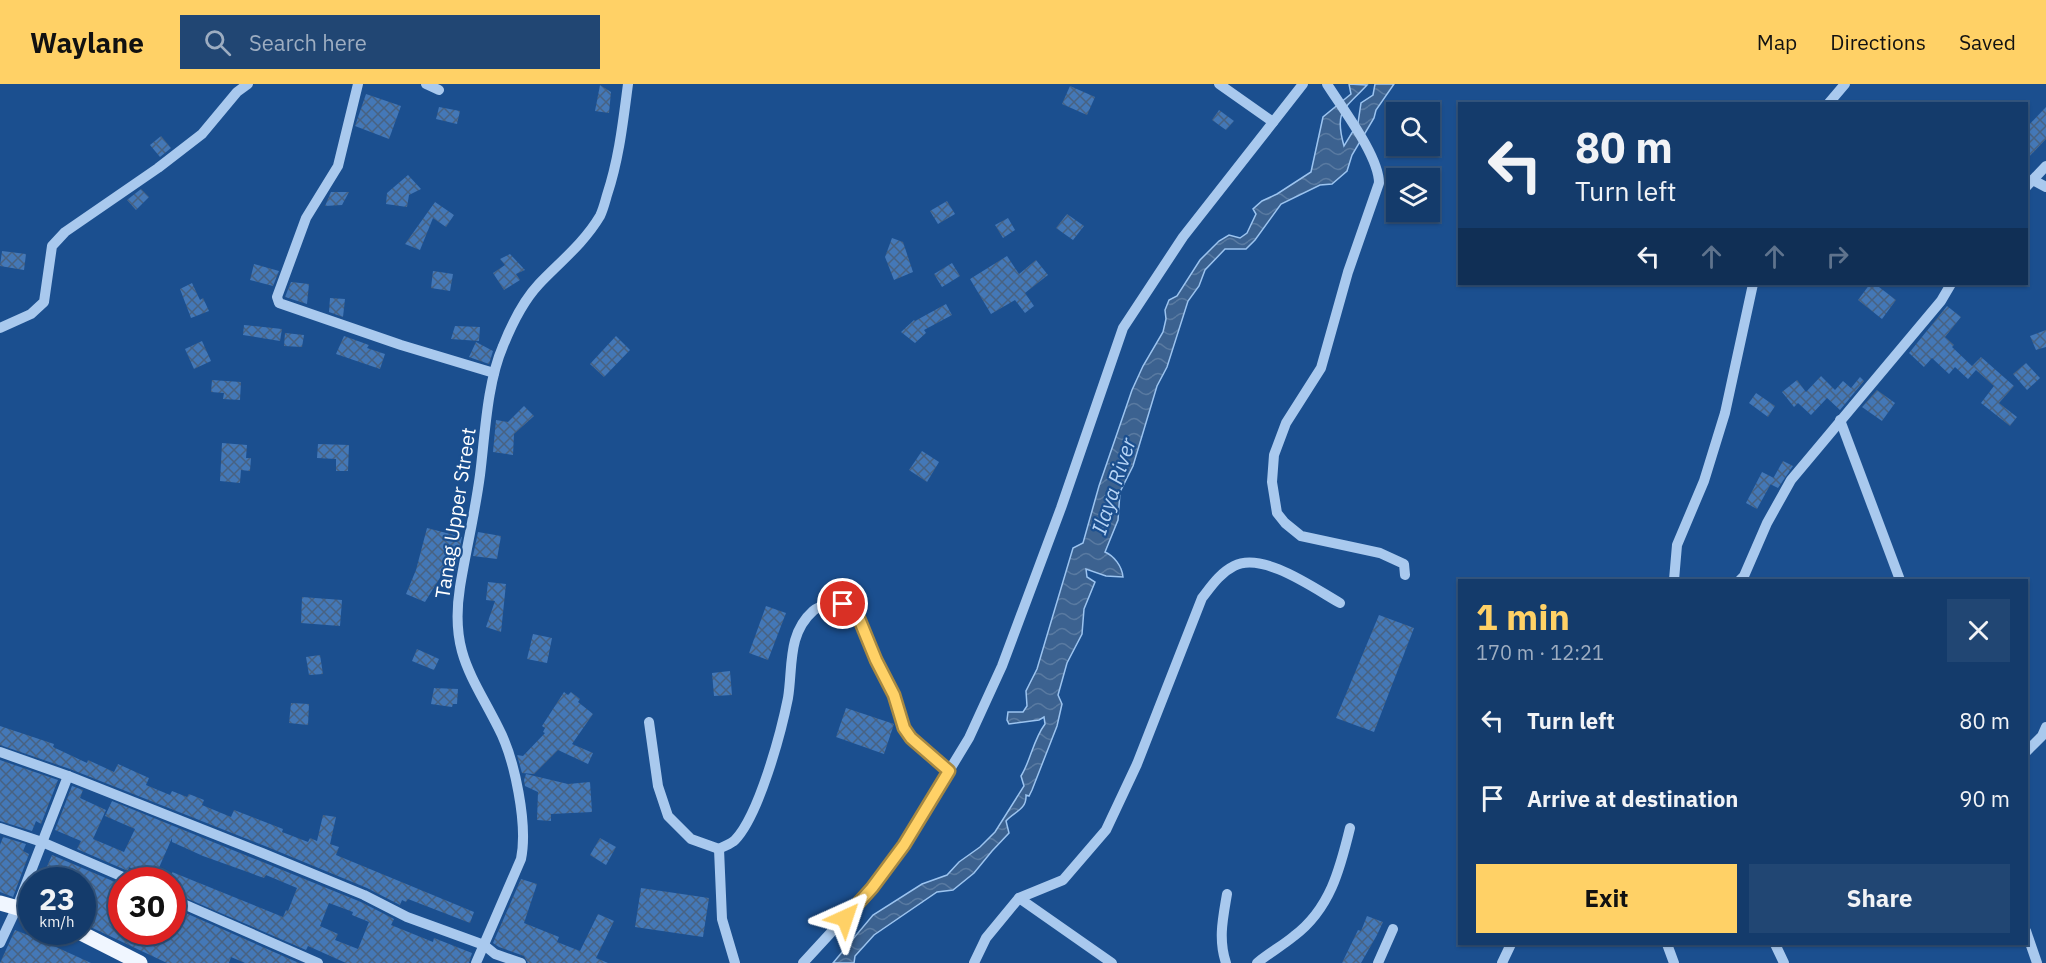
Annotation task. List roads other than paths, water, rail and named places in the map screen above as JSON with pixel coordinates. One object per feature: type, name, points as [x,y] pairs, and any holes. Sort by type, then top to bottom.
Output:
[{"type":"main road","points":[[0,903],[18,908]]},
{"type":"main road","points":[[96,941],[140,963]]},
{"type":"street","points":[[0,328],[31,314],[44,302],[52,246],[65,232],[158,168],[202,134],[237,92],[248,84]]},
{"type":"street","points":[[358,84],[338,166],[306,218],[277,297],[279,303],[401,345],[494,373]]},
{"type":"street","points":[[426,84],[439,90]]},
{"type":"street","name":"Tanag Upper Street","points":[[476,963],[521,860],[524,846],[521,807],[511,763],[500,729],[475,685],[458,635],[457,611],[460,586],[477,495],[494,373],[503,346],[519,314],[537,286],[576,248],[601,215],[615,171],[628,84]]},
{"type":"street","points":[[1220,84],[1273,122]]},
{"type":"street","points":[[804,963],[889,867],[969,738],[1002,666],[1061,508],[1123,328],[1184,237],[1303,84]]},
{"type":"street","points":[[1327,84],[1369,151],[1379,176],[1379,183],[1348,272],[1321,368],[1286,423],[1274,455],[1272,482],[1278,513],[1285,523],[1302,536],[1380,553],[1404,564],[1405,575]]},
{"type":"street","points":[[1830,102],[1845,84]]},
{"type":"street","points":[[2046,166],[2030,183],[2046,187]]},
{"type":"street","points":[[1674,579],[1677,545],[1704,481],[1725,413],[1753,285]]},
{"type":"street","points":[[1740,579],[1767,523],[1791,480],[1941,301],[1951,285]]},
{"type":"street","points":[[1840,420],[1900,579]]},
{"type":"street","points":[[974,963],[986,938],[1019,898],[1063,880],[1106,830],[1137,764],[1202,598],[1220,575],[1237,564],[1261,563],[1287,572],[1340,603]]},
{"type":"street","points":[[719,849],[734,840],[748,819],[770,768],[788,697],[792,646],[801,626],[813,611],[826,605],[843,604],[858,616],[876,660],[894,695],[904,728],[911,738],[949,771]]},
{"type":"street","points":[[649,722],[658,786],[668,816],[691,839],[719,849]]},
{"type":"street","points":[[2028,750],[2042,736],[2046,727]]},
{"type":"street","points":[[0,752],[68,776],[364,895],[407,917],[484,945],[495,954],[521,963]]},
{"type":"street","points":[[35,867],[42,842],[68,776]]},
{"type":"street","points":[[0,828],[42,842],[108,870]]},
{"type":"street","points":[[1257,963],[1296,935],[1322,909],[1340,869],[1350,828]]},
{"type":"street","points":[[719,849],[722,919],[735,963]]},
{"type":"street","points":[[1226,963],[1222,950],[1221,928],[1227,894]]},
{"type":"street","points":[[1019,898],[1112,963]]},
{"type":"street","points":[[186,905],[318,963]]},
{"type":"street","points":[[0,943],[18,918]]},
{"type":"street","points":[[1378,963],[1393,929]]},
{"type":"street","points":[[2028,937],[2037,963]]},
{"type":"street","points":[[1502,963],[1511,945]]},
{"type":"street","points":[[1667,945],[1674,963]]},
{"type":"street","points":[[1776,945],[1784,963]]},
{"type":"water","name":"Ilaya River","points":[[1349,84],[1367,85],[1343,111],[1340,125],[1344,146],[1358,123],[1361,103],[1373,95],[1375,84],[1394,84],[1376,110],[1374,118],[1352,155],[1347,171],[1332,184],[1320,185],[1281,204],[1246,249],[1225,249],[1205,270],[1199,286],[1188,301],[1167,367],[1157,386],[1133,466],[1120,492],[1118,520],[1105,552],[1117,562],[1123,577],[1106,576],[1086,569],[1087,577],[1095,582],[1084,609],[1082,634],[1067,663],[1058,695],[1062,704],[1057,726],[1029,796],[1026,795],[1022,807],[1006,821],[1009,833],[974,873],[953,890],[937,892],[874,935],[855,956],[854,963],[833,963],[873,915],[922,884],[947,875],[959,862],[980,847],[995,832],[1024,786],[1021,776],[1045,724],[1044,717],[1039,720],[1009,724],[1008,712],[1023,712],[1027,706],[1026,691],[1037,669],[1073,548],[1083,543],[1099,486],[1132,390],[1163,332],[1166,319],[1165,310],[1169,300],[1177,296],[1200,260],[1219,241],[1229,235],[1240,238],[1247,233],[1256,214],[1253,209],[1262,201],[1311,172],[1323,117],[1351,94]]}]
